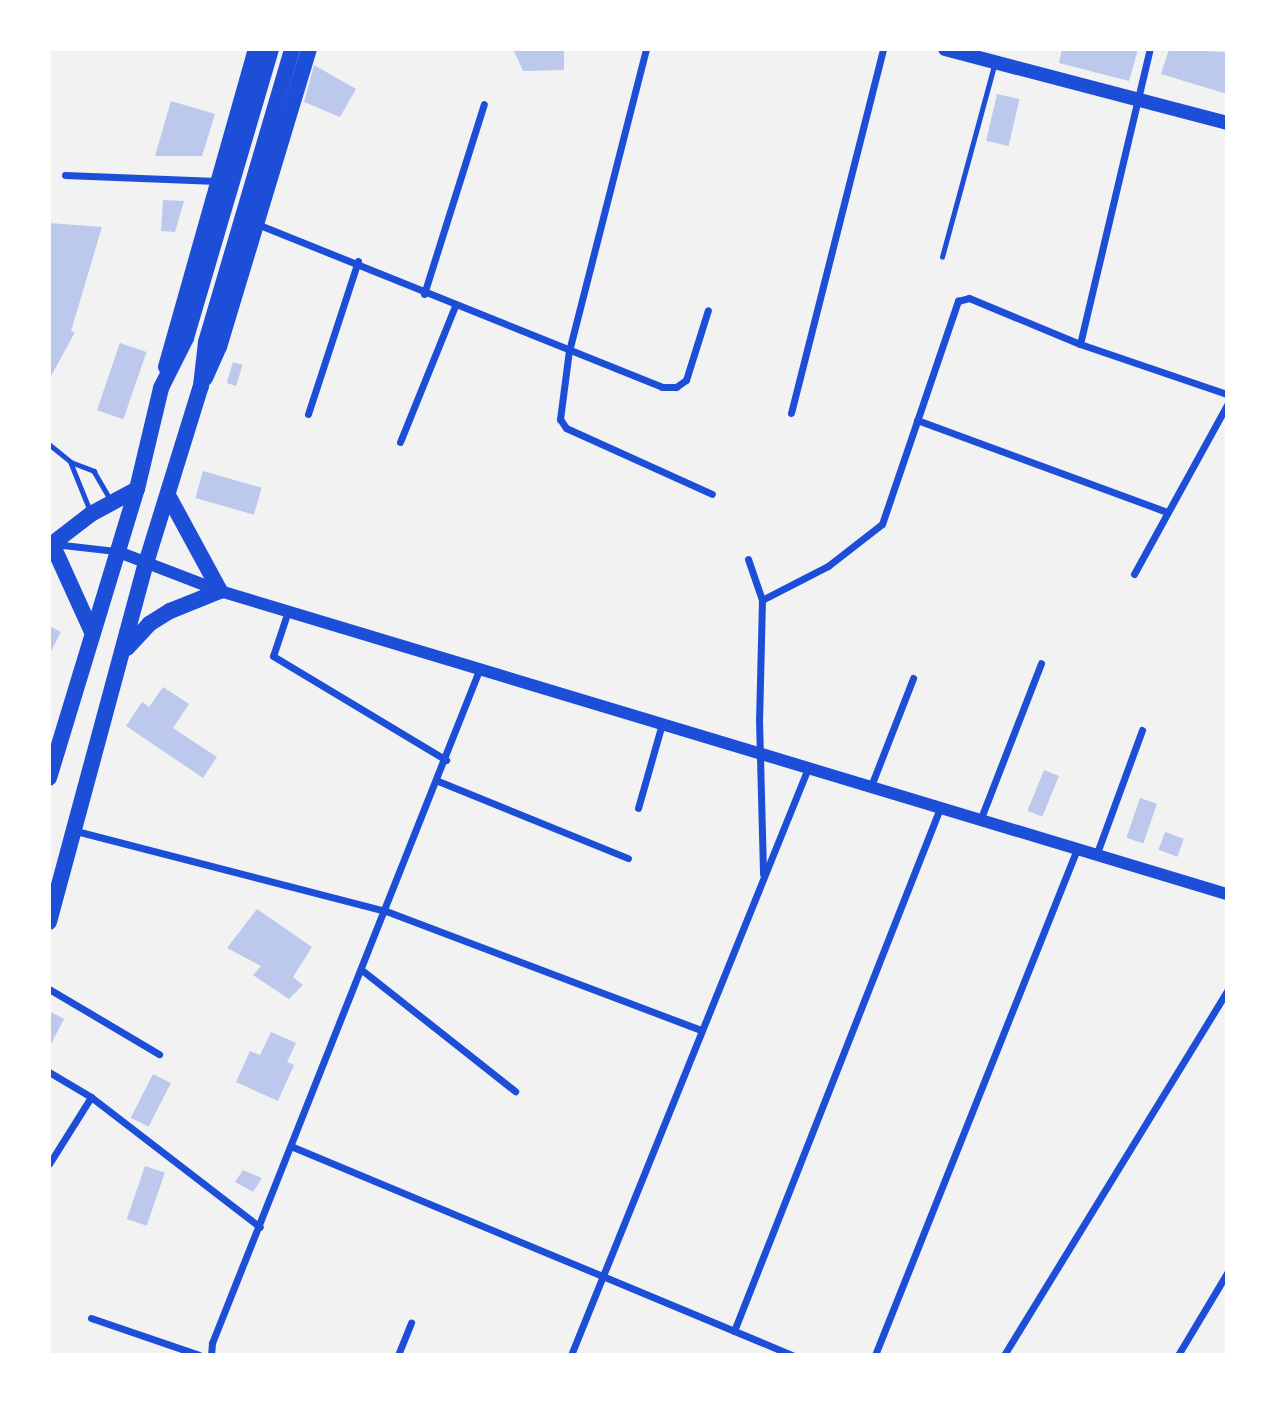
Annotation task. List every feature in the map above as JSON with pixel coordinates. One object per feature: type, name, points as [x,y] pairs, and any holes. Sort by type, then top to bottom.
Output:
[{"type":"highway","points":[[49,778],[137,489],[161,388],[256,49]]},
{"type":"highway","points":[[161,388],[186,338],[271,49]]},
{"type":"highway","points":[[201,386],[206,342],[292,49]]},
{"type":"highway","points":[[49,922],[126,649],[147,560],[201,386],[219,347],[309,49]]},
{"type":"highway","points":[[92,632],[50,544],[91,514],[137,489]]},
{"type":"highway","points":[[126,649],[149,624],[170,611],[220,591],[169,496]]},
{"type":"main road","points":[[945,49],[1227,123]]},
{"type":"main road","points":[[116,551],[147,560],[220,591],[480,667],[1227,894]]},
{"type":"street","points":[[646,49],[569,350],[560,419],[566,428],[712,494]]},
{"type":"street","points":[[791,413],[883,49]]},
{"type":"street","points":[[1080,344],[1135,99],[1150,49]]},
{"type":"street","points":[[425,294],[484,104]]},
{"type":"street","points":[[65,175],[218,181]]},
{"type":"street","points":[[256,224],[358,261],[425,294],[662,387],[676,387],[686,380],[708,310]]},
{"type":"street","points":[[309,414],[358,261]]},
{"type":"street","points":[[762,600],[828,566],[882,524],[958,302],[968,298],[1080,344],[1227,394]]},
{"type":"street","points":[[400,442],[455,306]]},
{"type":"street","points":[[1134,575],[1227,405]]},
{"type":"street","points":[[917,420],[1167,513]]},
{"type":"street","points":[[50,544],[116,551]]},
{"type":"street","points":[[748,559],[762,600],[760,754],[763,878]]},
{"type":"street","points":[[288,611],[273,656],[446,760]]},
{"type":"street","points":[[981,818],[1041,663]]},
{"type":"street","points":[[211,1355],[438,781],[480,667]]},
{"type":"street","points":[[871,786],[913,678]]},
{"type":"street","points":[[638,808],[662,724]]},
{"type":"street","points":[[1097,853],[1142,730]]},
{"type":"street","points":[[571,1355],[601,1275],[808,768]]},
{"type":"street","points":[[438,781],[628,858]]},
{"type":"street","points":[[734,1331],[940,808]]},
{"type":"street","points":[[76,831],[386,911],[701,1030]]},
{"type":"street","points":[[875,1355],[1078,848]]},
{"type":"street","points":[[363,971],[515,1091]]},
{"type":"street","points":[[49,989],[159,1054]]},
{"type":"street","points":[[1004,1355],[1227,991]]},
{"type":"street","points":[[49,1072],[91,1097],[260,1227]]},
{"type":"street","points":[[49,1164],[91,1097]]},
{"type":"street","points":[[293,1147],[792,1355]]},
{"type":"street","points":[[1178,1355],[1227,1273]]},
{"type":"street","points":[[91,1318],[199,1355]]},
{"type":"street","points":[[398,1355],[411,1322]]},
{"type":"lane","points":[[942,257],[995,62]]},
{"type":"lane","points":[[49,444],[71,462],[94,471],[112,502]]},
{"type":"lane","points":[[71,462],[91,514]]},
{"type":"building","points":[[513,49],[564,49],[564,70],[523,71]]},
{"type":"building","points":[[1062,49],[1138,49],[1129,81],[1059,63]]},
{"type":"building","points":[[1169,49],[1227,52],[1227,94],[1161,74]]},
{"type":"building","points":[[314,65],[356,89],[340,117],[304,102]]},
{"type":"building","points":[[997,94],[1019,99],[1009,146],[986,141]]},
{"type":"building","points":[[171,101],[215,114],[202,156],[155,156]]},
{"type":"building","points":[[163,200],[184,201],[175,232],[161,231]]},
{"type":"building","points":[[49,223],[102,227],[71,331],[75,332],[49,380]]},
{"type":"building","points":[[120,343],[146,352],[123,419],[97,410]]},
{"type":"building","points":[[233,362],[243,365],[236,386],[227,383]]},
{"type":"building","points":[[203,471],[262,488],[254,515],[195,498]]},
{"type":"building","points":[[49,626],[61,632],[49,655]]},
{"type":"building","points":[[163,687],[189,704],[173,728],[217,757],[203,778],[126,726],[142,702],[149,707]]},
{"type":"building","points":[[1044,770],[1059,776],[1042,817],[1028,811]]},
{"type":"building","points":[[1140,798],[1157,804],[1143,844],[1126,838]]},
{"type":"building","points":[[1165,832],[1184,839],[1177,857],[1159,850]]},
{"type":"building","points":[[257,909],[312,947],[293,977],[303,985],[289,999],[253,975],[261,966],[227,948]]},
{"type":"building","points":[[49,1011],[64,1019],[49,1048]]},
{"type":"building","points":[[271,1032],[296,1043],[287,1062],[294,1065],[278,1101],[236,1082],[250,1051],[260,1055]]},
{"type":"building","points":[[153,1074],[171,1083],[149,1127],[131,1118]]},
{"type":"building","points":[[145,1166],[165,1173],[147,1226],[127,1219]]},
{"type":"building","points":[[243,1170],[262,1178],[253,1192],[235,1182]]}]
